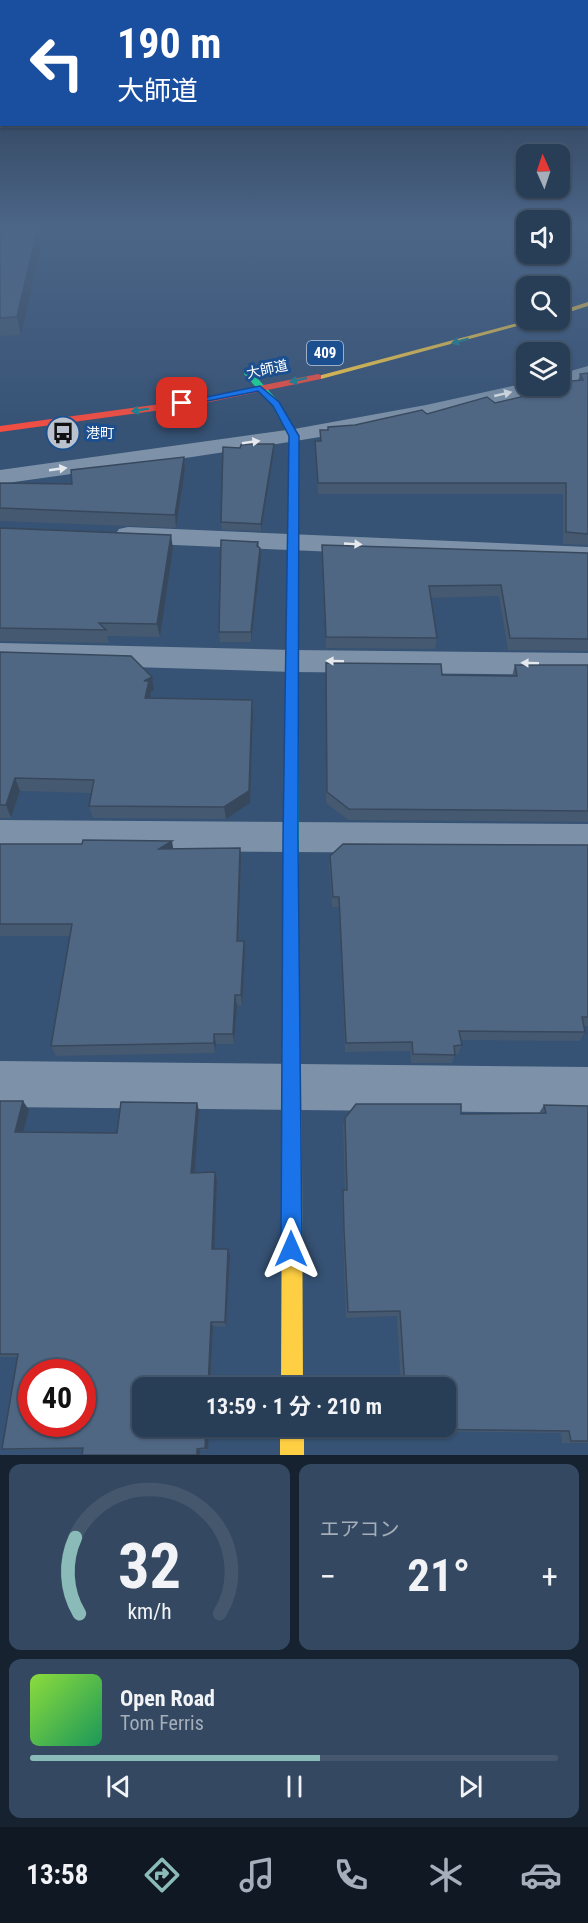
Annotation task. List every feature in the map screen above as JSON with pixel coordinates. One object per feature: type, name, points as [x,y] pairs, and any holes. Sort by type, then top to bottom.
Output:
[{"type":"main road","points":[[570,310],[588,304]]},
{"type":"main road","name":"大師道","points":[[0,429],[142,410],[260,388],[396,358],[516,325]]},
{"type":"main road","name":"大師道","points":[[260,388],[241,373],[268,367]]},
{"type":"main road","points":[[260,388],[276,404],[294,436],[291,837],[292,1377]]},
{"type":"main road","points":[[292,1437],[292,1455]]},
{"type":"street","points":[[570,378],[588,372]]},
{"type":"street","points":[[0,477],[294,436],[426,412],[516,392]]},
{"type":"street","points":[[105,534],[588,555]]},
{"type":"street","points":[[0,653],[293,661],[588,664]]},
{"type":"street","points":[[0,835],[588,839]]},
{"type":"street","points":[[0,1084],[588,1090]]},
{"type":"building","points":[[0,294],[22,294],[17,317],[0,318]]},
{"type":"building","points":[[588,373],[588,534],[566,532],[566,483],[318,483],[315,441],[321,441],[320,430],[328,430],[328,427],[355,425],[422,410],[427,414],[487,397],[495,403],[525,396],[570,396],[570,381],[583,380],[580,374]]},
{"type":"building","points":[[274,444],[261,524],[221,522],[223,447],[240,448],[241,445]]},
{"type":"building","points":[[184,457],[175,515],[0,508],[0,483],[72,484],[71,470]]},
{"type":"building","points":[[0,528],[171,535],[157,624],[99,623],[106,630],[0,628]]},
{"type":"building","points":[[221,540],[258,542],[257,546],[260,548],[251,632],[219,632]]},
{"type":"building","points":[[322,545],[588,553],[588,639],[510,638],[501,585],[429,586],[437,638],[326,637]]},
{"type":"building","points":[[0,652],[131,656],[152,677],[144,681],[149,681],[145,698],[252,700],[249,791],[224,807],[89,806],[94,780],[15,778],[6,805],[0,805]]},
{"type":"building","points":[[326,663],[441,664],[442,675],[517,676],[515,665],[588,665],[588,811],[349,809],[327,792]]},
{"type":"building","points":[[83,840],[172,841],[159,849],[240,848],[237,941],[244,941],[241,995],[235,995],[233,1034],[214,1034],[214,1043],[51,1046],[72,924],[0,924],[0,844],[82,844]]},
{"type":"building","points":[[343,844],[588,845],[588,1017],[582,1017],[585,1032],[459,1031],[462,1045],[454,1046],[455,1055],[413,1054],[412,1042],[346,1043],[339,897],[333,897],[330,856]]},
{"type":"building","points":[[0,1101],[23,1101],[15,1132],[117,1133],[121,1102],[197,1103],[191,1173],[215,1172],[212,1249],[228,1249],[225,1322],[211,1322],[208,1377],[132,1377],[132,1437],[206,1437],[205,1448],[197,1449],[197,1455],[82,1455],[83,1448],[2,1449],[18,1354],[0,1354]]},
{"type":"building","points":[[356,1104],[461,1104],[461,1114],[546,1113],[544,1105],[588,1106],[588,1441],[571,1441],[569,1431],[456,1430],[456,1377],[404,1377],[400,1311],[348,1312],[343,1190],[347,1190],[345,1118]]},
{"type":"traffic: fast","points":[[247,372],[276,404],[294,436],[291,962]]},
{"type":"traffic: slow","points":[[570,310],[588,304]]},
{"type":"traffic: slow","points":[[318,377],[516,325]]},
{"type":"traffic: slow","points":[[292,1163],[292,1377]]},
{"type":"traffic: slow","points":[[292,1437],[292,1455]]},
{"type":"traffic: jam","points":[[0,429],[190,403],[318,377]]},
{"type":"traffic: jam","points":[[291,962],[292,1163]]},
{"type":"place","name":"港町","points":[[63,433]]},
{"type":"route","points":[[182,403],[260,388],[276,404],[294,436],[291,1249]]}]
